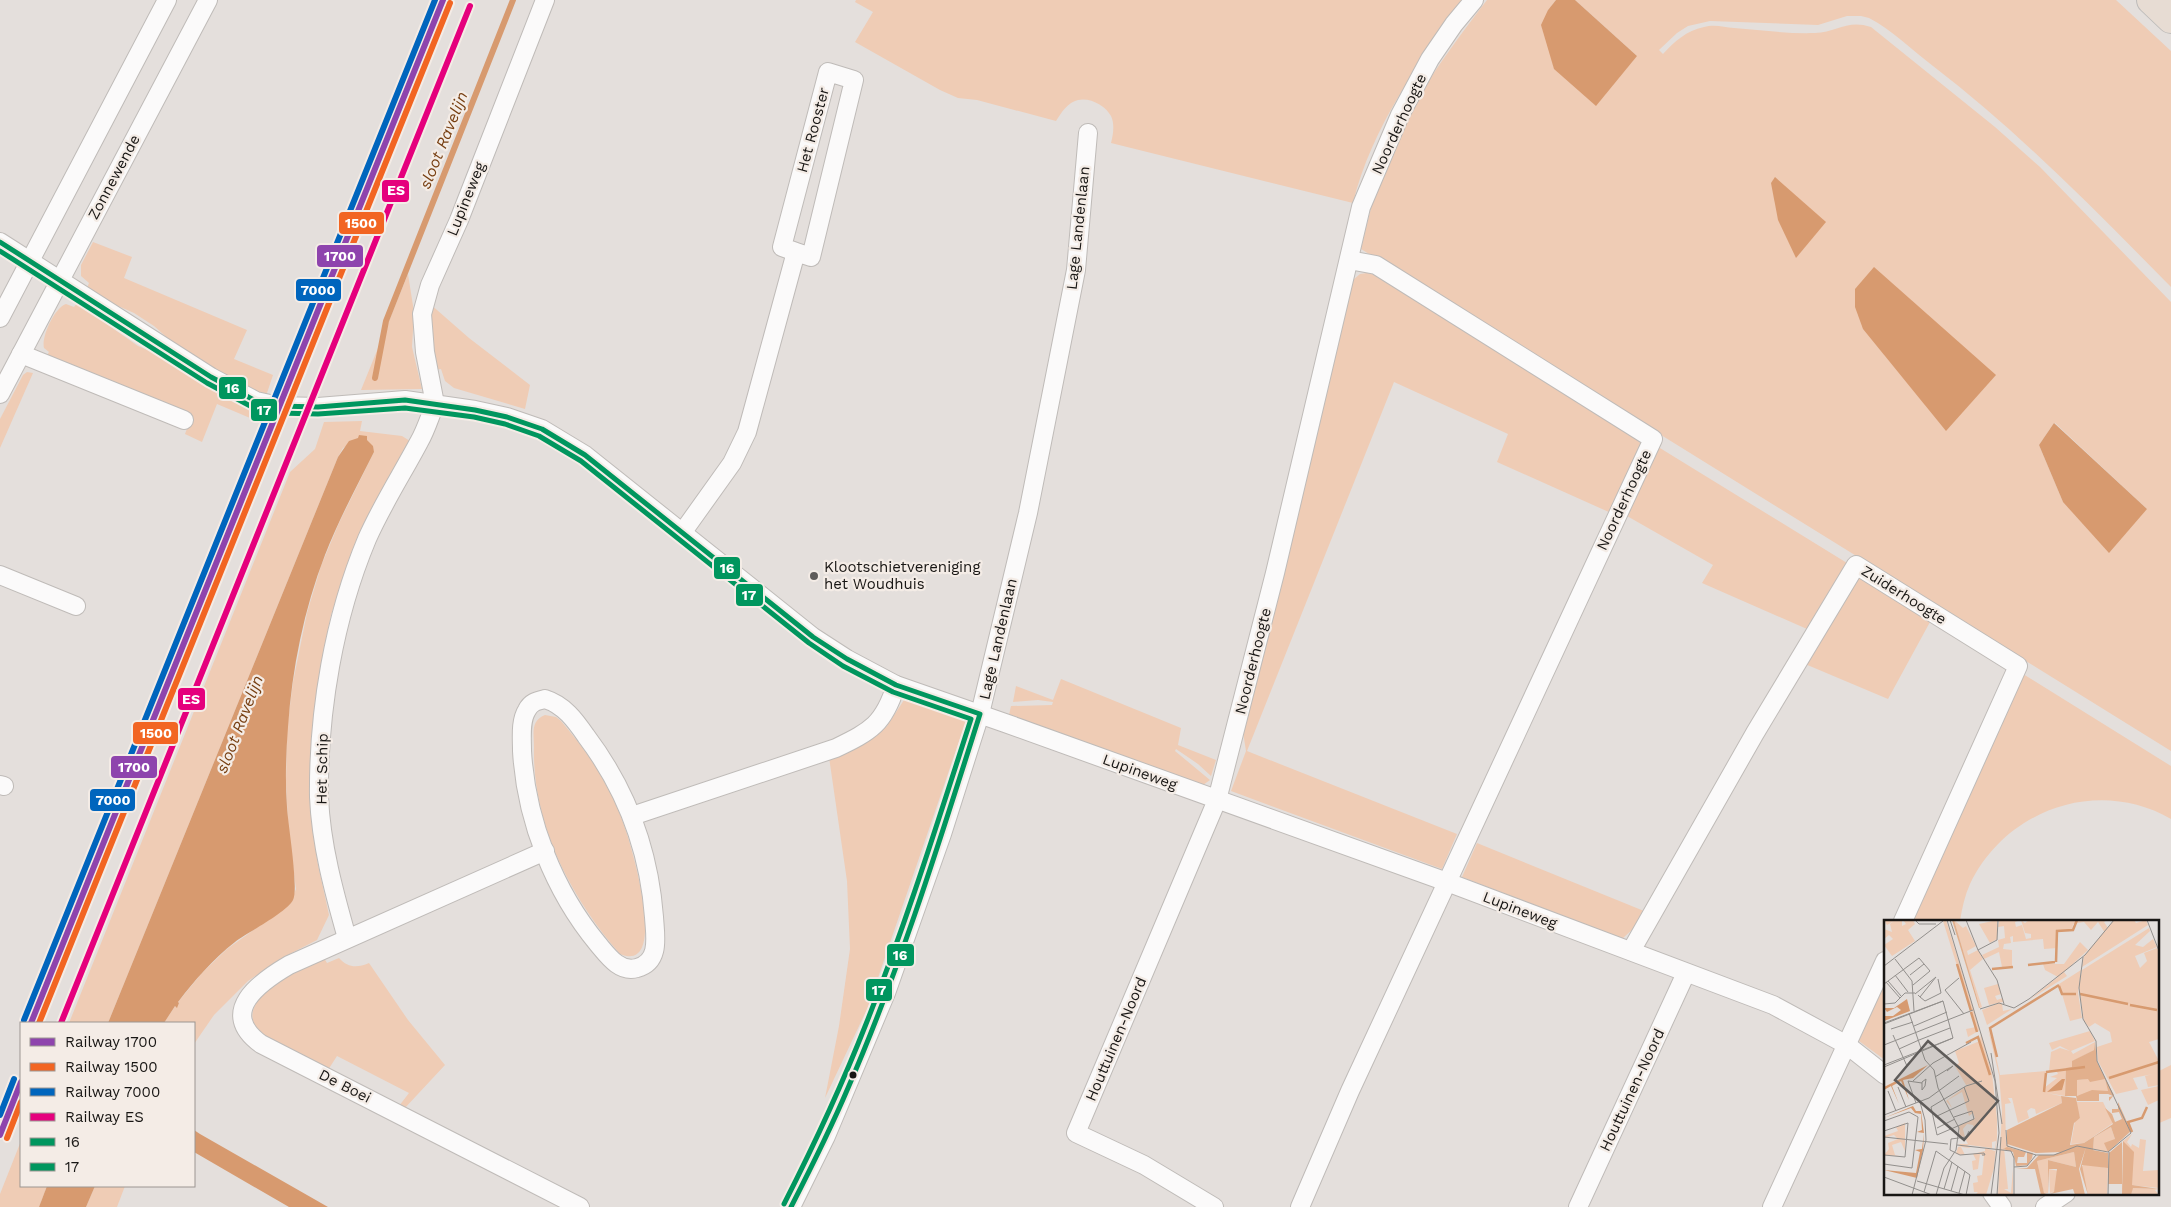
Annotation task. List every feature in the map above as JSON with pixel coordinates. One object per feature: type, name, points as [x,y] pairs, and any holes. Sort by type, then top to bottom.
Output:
[{"type":"highway","points":[[2152,0],[2171,19]]},
{"type":"street","points":[[0,318],[167,0]]},
{"type":"street","name":"Zonnewende","points":[[0,394],[208,0]]},
{"type":"street","name":"Lupineweg","points":[[435,404],[425,352],[422,314],[430,285],[459,220],[544,0]]},
{"type":"street","name":"Noorderhoogte","points":[[1217,800],[1275,573],[1361,207],[1400,115],[1435,52],[1454,24],[1474,0]]},
{"type":"street","name":"Het Rooster","points":[[828,72],[854,80],[810,257],[796,252],[782,247],[828,72]]},
{"type":"street","name":"Lage Landenlaan","points":[[791,1207],[851,1079],[893,974],[942,834],[980,714],[1028,513],[1076,270],[1088,133]]},
{"type":"street","name":"Lupineweg","points":[[0,242],[210,377],[256,401],[293,406],[318,406],[406,400],[491,413],[542,429],[586,455],[813,637],[847,659],[896,685],[1447,882],[1773,1005],[1847,1045],[1884,1074]]},
{"type":"street","points":[[682,533],[732,462],[747,432],[796,252]]},
{"type":"street","name":"Noorderhoogte","points":[[1350,260],[1376,266],[1653,439],[1447,882]]},
{"type":"street","points":[[21,354],[184,420]]},
{"type":"street","name":"Het Schip","points":[[347,938],[328,870],[319,798],[321,740],[328,678],[342,614],[368,539],[420,440],[435,404]]},
{"type":"street","name":"Zuiderhoogte","points":[[1631,951],[1755,733],[1856,565],[2018,666],[1903,920]]},
{"type":"street","points":[[0,575],[76,606]]},
{"type":"street","points":[[632,816],[836,748],[877,725],[890,703],[896,685]]},
{"type":"street","points":[[545,698],[557,702],[566,711],[608,766],[632,816],[642,844],[648,872],[656,944],[650,960],[638,968],[631,969],[622,967],[614,962],[589,933],[561,890],[545,851],[530,803],[523,760],[523,719],[527,709],[534,701],[545,698]]},
{"type":"street","name":"Houttuinen-Noord","points":[[1214,1207],[1144,1165],[1076,1134],[1217,800]]},
{"type":"street","points":[[347,938],[545,851]]},
{"type":"street","points":[[1300,1207],[1350,1091],[1447,882]]},
{"type":"street","name":"De Boei","points":[[347,938],[289,964],[253,990],[248,996],[243,1012],[250,1034],[261,1044],[580,1207]]},
{"type":"street","points":[[1772,1207],[1884,963]]},
{"type":"street","name":"Houttuinen-Noord","points":[[1578,1207],[1686,973]]},
{"type":"street","points":[[1993,1194],[2002,1207]]},
{"type":"street","points":[[2045,1207],[2064,1194]]},
{"type":"shaded area","points":[[856,0],[1464,0],[1430,47],[1399,96],[1372,148],[1361,175],[1353,203],[1111,143],[1113,126],[1111,116],[1109,112],[1092,101],[1083,99],[1074,101],[1065,108],[1056,121],[977,100],[958,98],[940,90],[855,42],[873,12],[855,2]]},
{"type":"shaded area","points":[[1487,0],[1556,0],[1548,10],[1637,56],[1575,0],[2116,0],[2171,51],[2171,287],[2056,172],[1996,118],[1894,34],[1869,18],[1847,16],[1818,25],[1710,21],[1688,26],[1677,33],[1659,50],[1663,54],[1686,34],[1708,26],[1805,33],[1823,32],[1856,24],[1871,27],[1995,127],[2040,167],[2171,302],[2171,751],[1361,249],[1377,185],[1394,142],[1430,79]],"holes":[[[2055,423],[2147,509],[2063,502],[2039,445]]]},
{"type":"shaded area","points":[[93,242],[132,257],[124,278],[247,330],[234,359],[273,375],[266,396],[254,394],[173,343],[154,326],[134,313],[109,302],[87,288],[89,283],[81,276],[81,265]]},
{"type":"shaded area","points":[[408,274],[414,312],[412,347],[422,389],[361,390]]},
{"type":"shaded area","points":[[1360,274],[1372,274],[1632,434],[1640,443],[1640,449],[1611,513],[1497,462],[1508,434],[1394,382],[1247,751],[1457,834],[1442,869],[1231,791],[1246,751],[1242,726],[1353,280]]},
{"type":"shaded area","points":[[77,303],[138,346],[165,357],[217,391],[262,412],[265,416],[262,423],[217,404],[202,442],[185,434],[192,415],[46,357],[49,352],[44,348],[45,337],[53,316],[62,306],[66,304],[74,307]]},
{"type":"shaded area","points":[[429,303],[469,338],[530,385],[525,409],[454,388],[445,381],[441,369],[435,370]]},
{"type":"shaded area","points":[[27,372],[33,373],[0,448],[0,419],[23,375]]},
{"type":"shaded area","points":[[362,421],[360,431],[402,436],[410,441],[346,570],[331,615],[322,659],[313,732],[311,800],[317,860],[329,915],[317,940],[280,959],[248,981],[214,1015],[195,1043],[195,1022],[165,1022],[175,1006],[177,1007],[178,1002],[202,973],[227,949],[290,904],[296,889],[288,826],[286,781],[287,729],[293,682],[307,613],[321,566],[339,523],[374,452],[367,440],[359,435],[359,438],[343,448],[338,457],[108,1022],[69,1022],[290,472],[315,449],[324,422]]},
{"type":"shaded area","points":[[1655,445],[1847,563],[1807,629],[1702,583],[1713,565],[1627,516]]},
{"type":"shaded area","points":[[1859,575],[1930,622],[1888,699],[1805,664]]},
{"type":"shaded area","points":[[2023,674],[2171,766],[2171,819],[2143,807],[2114,801],[2085,801],[2057,808],[2030,819],[2006,836],[1986,858],[1968,888],[1960,920],[1913,920]]},
{"type":"shaded area","points":[[1061,679],[1181,728],[1178,745],[1216,760],[1211,776],[1198,764],[1176,749],[1175,751],[1210,780],[1203,785],[1009,715],[1011,706],[1052,705],[1053,702],[1038,700],[1013,702],[1016,686],[1053,700]]},
{"type":"shaded area","points":[[904,700],[966,721],[868,1007],[825,1098],[839,1026],[850,949],[847,881],[829,757],[869,741],[887,726]]},
{"type":"shaded area","points":[[545,715],[556,717],[561,721],[584,750],[614,799],[621,816],[634,858],[644,905],[645,928],[643,946],[635,955],[620,954],[602,932],[571,884],[547,832],[535,776],[534,737],[535,724]]},
{"type":"shaded area","points":[[1477,843],[1644,911],[1634,928],[1622,939],[1462,877]]},
{"type":"shaded area","points":[[324,958],[327,963],[339,958],[346,964],[353,966],[369,963],[408,1020],[445,1065],[404,1109],[399,1106],[409,1093],[337,1056],[328,1070],[266,1037],[253,1021],[254,1009],[260,998],[272,987]]},
{"type":"shaded area","points":[[1884,985],[1884,1059],[1859,1041]]},
{"type":"shaded area","points":[[2171,1065],[2171,1118],[2158,1124],[2158,1072]]},
{"type":"shaded area","points":[[20,1144],[20,1187],[47,1187],[39,1207],[0,1207],[0,1194]]},
{"type":"shaded area","points":[[95,1187],[125,1187],[117,1207],[86,1207]]},
{"type":"water","points":[[1556,0],[1575,0],[1637,56],[1596,106],[1554,69],[1541,25],[1548,10]]},
{"type":"water","points":[[1775,177],[1826,222],[1796,258],[1778,220],[1771,183]]},
{"type":"water","points":[[1874,267],[1996,375],[1946,431],[1863,329],[1855,307],[1855,289]]},
{"type":"water","points":[[2054,423],[2147,509],[2109,553],[2063,502],[2039,445]]},
{"type":"water","points":[[359,435],[367,436],[367,440],[373,446],[374,452],[336,528],[325,555],[311,596],[296,661],[287,737],[286,777],[287,807],[295,883],[293,900],[283,911],[235,942],[219,955],[178,1002],[177,1008],[175,1006],[165,1022],[108,1022],[338,457],[349,441],[358,438]]},
{"type":"water","points":[[195,1131],[328,1207],[289,1207],[195,1153]]},
{"type":"water","points":[[47,1187],[95,1187],[86,1207],[39,1207]]},
{"type":"waterway","name":"sloot Ravelijn","points":[[375,378],[386,321],[513,0]]},
{"type":"rail line","name":"7000","points":[[24,1020],[435,0]]},
{"type":"rail line","name":"1700","points":[[31,1022],[443,0]]},
{"type":"rail line","name":"1500","points":[[39,1022],[450,3]]},
{"type":"rail line","name":"ES","points":[[61,1022],[470,6]]},
{"type":"rail line","name":"7000","points":[[0,1115],[14,1079]]},
{"type":"rail line","name":"1700","points":[[0,1135],[20,1085]]},
{"type":"rail line","name":"1500","points":[[7,1138],[20,1105]]},
{"type":"transit line","name":"16","points":[[0,242],[211,377],[256,401],[279,406],[318,407],[405,400],[475,410],[507,417],[542,429],[585,455],[813,637],[847,659],[896,685],[980,714],[919,902],[885,996],[821,1148],[791,1207]]},
{"type":"transit line","name":"17","points":[[0,251],[207,383],[254,408],[278,413],[318,414],[405,408],[474,417],[505,424],[539,436],[581,461],[809,643],[843,666],[893,692],[971,719],[881,986],[857,1047],[817,1137],[784,1204]]},
{"type":"place","name":"Klootschietvereniging het Woudhuis","points":[[814,576]]}]
